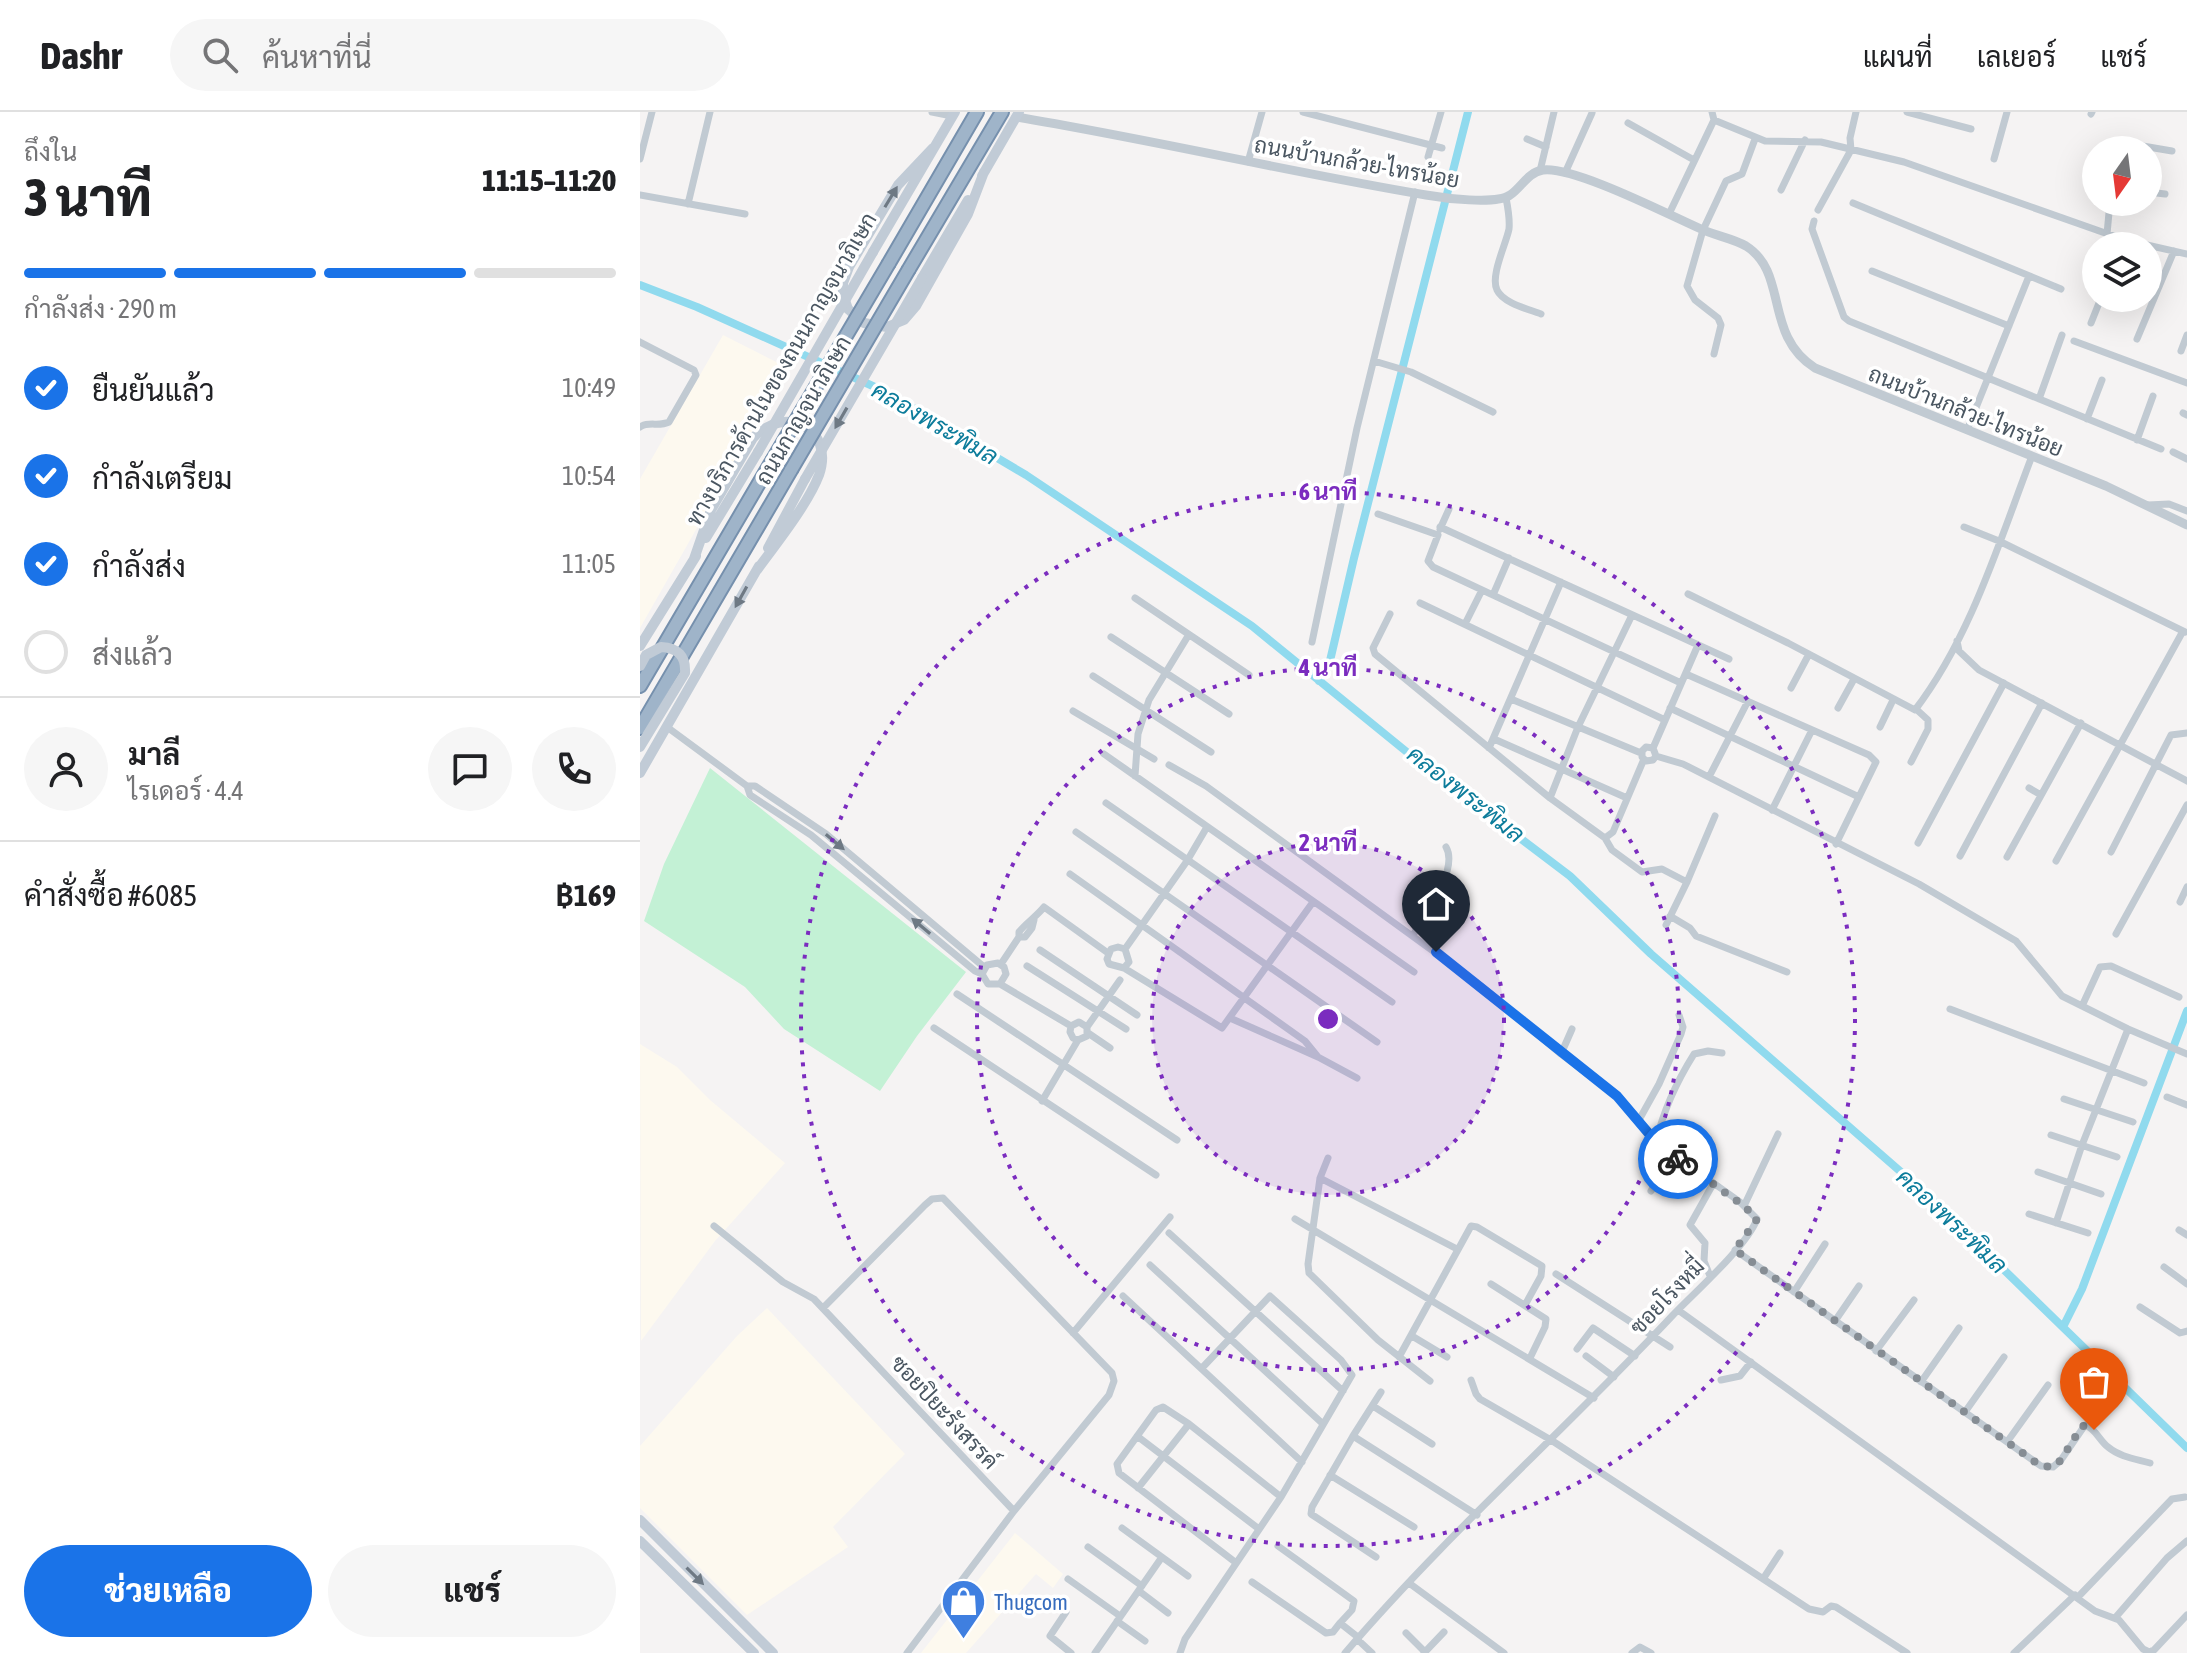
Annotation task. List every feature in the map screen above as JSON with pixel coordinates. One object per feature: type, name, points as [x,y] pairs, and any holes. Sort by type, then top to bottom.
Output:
[{"type":"highway","name":"ถนนกาญจนาภิเษก","points":[[640,686],[977,112]]},
{"type":"highway","name":"ถนนกาญจนาภิเษก","points":[[640,728],[1002,112]]},
{"type":"main road","name":"ทางบริการด้านในของถนนกาญจนาภิเษก","points":[[640,646],[758,452],[954,114]]},
{"type":"main road","points":[[640,773],[757,570],[805,479],[1018,115]]},
{"type":"main road","points":[[933,148],[898,185],[849,267],[843,283],[843,295],[848,309],[864,323],[887,327],[904,320],[916,306],[968,214],[984,172]]},
{"type":"main road","points":[[694,559],[711,510],[753,438],[773,422],[800,424],[812,432],[819,442],[823,457],[818,476],[782,537],[757,570]]},
{"type":"main road","points":[[640,666],[646,655],[661,647],[676,651],[685,663],[685,673],[640,747]]},
{"type":"main road","points":[[640,1520],[773,1653]]},
{"type":"main road","points":[[640,1541],[754,1653]]},
{"type":"street","points":[[640,159],[652,112]]},
{"type":"street","points":[[688,204],[710,112]]},
{"type":"street","points":[[932,112],[954,114]]},
{"type":"street","points":[[1248,162],[1262,112]]},
{"type":"street","points":[[1303,112],[1442,148]]},
{"type":"street","points":[[1428,157],[1441,112]]},
{"type":"street","points":[[1541,314],[1506,299],[1497,291],[1496,281],[1509,228],[1506,198],[1532,174],[1540,171],[1554,112]]},
{"type":"street","points":[[1565,173],[1591,112],[1602,113]]},
{"type":"street","points":[[1818,210],[1851,150],[1850,138],[1856,112]]},
{"type":"street","points":[[1907,112],[1971,129]]},
{"type":"street","points":[[1994,159],[2007,112]]},
{"type":"street","name":"ถนนบ้านกล้วย-ไทรน้อย","points":[[1018,115],[1429,195],[1506,198]]},
{"type":"street","points":[[1669,214],[1711,115],[1755,139],[1805,140],[1904,162],[2101,232]]},
{"type":"street","points":[[1628,123],[1694,160]]},
{"type":"street","points":[[1527,139],[1546,147]]},
{"type":"street","points":[[1714,354],[1721,325],[1718,318],[1695,300],[1687,286],[1703,230],[1727,179],[1742,174],[1748,165],[1755,139]]},
{"type":"street","points":[[1781,190],[1805,140]]},
{"type":"street","points":[[2162,149],[2172,151]]},
{"type":"street","name":"ถนนบ้านกล้วย-ไทรน้อย","points":[[1540,171],[1565,173],[1745,246],[1764,263],[1785,335],[1805,362],[1841,380],[2032,456],[2187,525]]},
{"type":"street","points":[[1312,642],[1415,192]]},
{"type":"street","points":[[640,195],[745,214]]},
{"type":"street","points":[[1853,203],[2061,289]]},
{"type":"street","points":[[1814,221],[1812,229],[1846,320],[2161,449]]},
{"type":"street","points":[[2162,249],[2187,254]]},
{"type":"street","points":[[2137,339],[2174,251]]},
{"type":"street","points":[[1872,271],[2009,326]]},
{"type":"street","points":[[1967,430],[2029,276]]},
{"type":"street","points":[[2091,323],[2095,312]]},
{"type":"street","points":[[2039,399],[2062,335]]},
{"type":"street","points":[[2181,351],[2187,335]]},
{"type":"street","points":[[2074,341],[2187,383]]},
{"type":"street","points":[[640,342],[696,372],[669,422],[640,427]]},
{"type":"street","points":[[1374,361],[1411,372],[1493,412]]},
{"type":"street","points":[[2087,419],[2102,380]]},
{"type":"street","points":[[2137,440],[2153,396]]},
{"type":"street","points":[[2173,452],[2187,459]]},
{"type":"street","points":[[1916,709],[1931,689],[1957,641],[2032,456]]},
{"type":"street","points":[[2146,505],[2169,504],[2187,511]]},
{"type":"street","points":[[1449,509],[1429,564],[1681,683]]},
{"type":"street","points":[[1378,514],[1439,531],[1509,558],[1729,659]]},
{"type":"street","points":[[1964,527],[2185,632],[2056,861]]},
{"type":"street","points":[[1493,595],[1509,558]]},
{"type":"street","points":[[1489,748],[1561,582]]},
{"type":"street","points":[[1465,624],[1482,590]]},
{"type":"street","points":[[1688,594],[1809,654],[1907,708],[1916,709],[1928,720],[1928,729],[1911,762]]},
{"type":"street","points":[[1135,598],[1249,675]]},
{"type":"street","points":[[1420,603],[1665,720]]},
{"type":"street","points":[[1390,614],[1373,648],[1375,654],[1550,798],[1605,838],[1612,850],[1642,872],[1662,869],[1687,882]]},
{"type":"street","points":[[1550,798],[1578,727],[1632,615]]},
{"type":"street","points":[[1135,776],[1138,734],[1149,700],[1188,636]]},
{"type":"street","points":[[1111,637],[1229,714]]},
{"type":"street","points":[[1957,641],[1959,651],[1979,670],[2187,781]]},
{"type":"street","points":[[1654,752],[1698,645]]},
{"type":"street","points":[[1791,688],[1809,654]]},
{"type":"street","points":[[1686,674],[1869,755],[1876,762],[1836,844]]},
{"type":"street","points":[[1093,676],[1211,752]]},
{"type":"street","points":[[1838,708],[1854,679]]},
{"type":"street","points":[[1918,843],[2004,683]]},
{"type":"street","points":[[1511,699],[1643,756]]},
{"type":"street","points":[[1880,727],[1893,700]]},
{"type":"street","points":[[1709,777],[1748,701]]},
{"type":"street","points":[[1960,856],[2042,703]]},
{"type":"street","points":[[1670,708],[1859,797]]},
{"type":"street","points":[[1073,711],[1154,759]]},
{"type":"street","points":[[2007,857],[2081,723]]},
{"type":"street","points":[[667,727],[747,786],[750,795],[806,832],[975,971],[983,970],[994,962],[1001,964],[1006,974],[1000,984]]},
{"type":"street","points":[[1772,810],[1812,730]]},
{"type":"street","points":[[2111,852],[2171,735],[2187,733]]},
{"type":"street","points":[[1494,739],[1627,798]]},
{"type":"street","points":[[1605,838],[1611,836],[1646,747],[1919,884],[2011,938],[2057,992],[2128,1029],[2187,1053]]},
{"type":"street","points":[[1104,754],[1414,972]]},
{"type":"street","points":[[1169,765],[1206,786],[1481,986],[1561,1054],[1617,1096],[1656,1142],[1744,1206],[1778,1134]]},
{"type":"street","points":[[747,786],[755,786],[812,824],[904,899],[983,970],[988,984],[1000,984],[1071,1026]]},
{"type":"street","points":[[2029,788],[2041,795]]},
{"type":"street","points":[[1106,803],[1392,1002]]},
{"type":"street","points":[[2116,934],[2187,805]]},
{"type":"street","points":[[1666,925],[1715,816]]},
{"type":"street","points":[[806,832],[812,824]]},
{"type":"street","points":[[1125,949],[1207,827]]},
{"type":"street","points":[[1076,832],[1377,1042]]},
{"type":"street","points":[[1413,935],[1445,878],[1450,858],[1446,847]]},
{"type":"street","points":[[1070,874],[1305,1041],[1318,1057]]},
{"type":"street","points":[[2180,902],[2187,887]]},
{"type":"street","points":[[897,907],[904,899]]},
{"type":"street","points":[[1001,964],[1019,937],[1019,932],[1044,907],[1108,953],[1109,964],[1124,968],[1222,1028],[1313,902]]},
{"type":"street","points":[[1670,916],[1690,928],[1696,936],[1787,972]]},
{"type":"street","points":[[1108,953],[1118,947],[1125,949]]},
{"type":"street","points":[[1124,968],[1129,962],[1125,949]]},
{"type":"street","points":[[1040,950],[1137,1015]]},
{"type":"street","points":[[2082,1006],[2100,967],[2104,965],[2179,997]]},
{"type":"street","points":[[1027,966],[1126,1029]]},
{"type":"street","points":[[1042,1101],[1078,1040],[1084,1038],[1120,980]]},
{"type":"street","points":[[957,994],[1177,1140]]},
{"type":"street","points":[[1950,1009],[2144,1083]]},
{"type":"street","points":[[1639,1120],[1681,1034],[1683,1027],[1679,1015]]},
{"type":"street","points":[[1230,1018],[1357,1078]]},
{"type":"street","points":[[1071,1026],[1079,1022],[1110,1048]]},
{"type":"street","points":[[1071,1026],[1071,1035],[1078,1040]]},
{"type":"street","points":[[934,1028],[1156,1175]]},
{"type":"street","points":[[1561,1054],[1572,1029]]},
{"type":"street","points":[[2056,1223],[2082,1145],[2128,1029]]},
{"type":"street","points":[[1656,1142],[1672,1098],[1694,1054],[1708,1051],[1722,1053]]},
{"type":"street","points":[[2167,1097],[2187,1105]]},
{"type":"street","points":[[2064,1099],[2133,1122]]},
{"type":"street","points":[[2051,1135],[2117,1157]]},
{"type":"street","points":[[1651,1191],[1674,1156]]},
{"type":"street","points":[[1328,1158],[1320,1178],[1312,1229],[1308,1269],[1312,1278],[1430,1381]]},
{"type":"street","points":[[2038,1172],[2101,1194]]},
{"type":"street","points":[[1320,1178],[1457,1249]]},
{"type":"street","points":[[1710,1276],[1704,1261],[1705,1243],[1690,1225],[1713,1184]]},
{"type":"street","points":[[823,1308],[925,1205],[937,1197],[952,1205],[1112,1373],[1114,1381],[1109,1395],[1014,1511],[907,1653]]},
{"type":"street","name":"ซอยโรงหมี่","points":[[1345,1653],[1409,1583],[1635,1356],[1662,1341],[1679,1311],[1736,1251],[1757,1223],[1754,1214],[1744,1206]]},
{"type":"street","points":[[2029,1214],[2088,1233]]},
{"type":"street","points":[[1073,1333],[1170,1217]]},
{"type":"street","points":[[1295,1219],[1594,1398]]},
{"type":"street","name":"ซอยปิยะรังสรรค์","points":[[714,1226],[783,1282],[814,1299],[1014,1511]]},
{"type":"street","points":[[1399,1357],[1471,1226],[1542,1266],[1541,1276],[1525,1305]]},
{"type":"street","points":[[2179,1230],[2187,1235]]},
{"type":"street","points":[[1169,1233],[1343,1391]]},
{"type":"street","points":[[1794,1292],[1825,1244]]},
{"type":"street","points":[[1736,1251],[2041,1466],[2053,1467],[2061,1460],[2085,1425],[2090,1426],[2106,1446],[2118,1454],[2150,1463]]},
{"type":"street","points":[[1150,1265],[1323,1424]]},
{"type":"street","points":[[2164,1267],[2187,1284]]},
{"type":"street","points":[[1556,1274],[1662,1341]]},
{"type":"street","points":[[1491,1284],[1547,1322],[1530,1358]]},
{"type":"street","points":[[1835,1321],[1859,1286]]},
{"type":"street","points":[[1123,1296],[1302,1462]]},
{"type":"street","points":[[1183,1651],[1235,1562],[1281,1497],[1351,1377],[1351,1371],[1270,1296],[1202,1368]]},
{"type":"street","points":[[1876,1351],[1914,1300]]},
{"type":"street","points":[[2140,1307],[2180,1333],[2187,1331]]},
{"type":"street","points":[[1679,1311],[2095,1611],[2115,1618],[2143,1649],[2152,1652],[2187,1615]]},
{"type":"street","points":[[1577,1349],[1593,1328],[1635,1356]]},
{"type":"street","points":[[1921,1382],[1959,1328]]},
{"type":"street","points":[[1412,1336],[1447,1357]]},
{"type":"street","points":[[1586,1356],[1614,1377]]},
{"type":"street","points":[[1965,1412],[2004,1357]]},
{"type":"street","points":[[1721,1380],[1740,1376],[1751,1362]]},
{"type":"street","points":[[1471,1380],[1480,1399],[1551,1440],[1763,1579],[1817,1611],[1836,1607],[1907,1653]]},
{"type":"street","points":[[2007,1442],[2048,1385]]},
{"type":"street","points":[[1376,1557],[1311,1514],[1330,1475],[1381,1392]]},
{"type":"street","points":[[1373,1406],[1432,1444]]},
{"type":"street","points":[[1235,1562],[1116,1468],[1137,1436],[1159,1408],[1167,1408],[1281,1497]]},
{"type":"street","points":[[1138,1488],[1189,1424]]},
{"type":"street","points":[[1137,1436],[1259,1529]]},
{"type":"street","points":[[1353,1436],[1477,1515]]},
{"type":"street","points":[[1330,1475],[1414,1527]]},
{"type":"street","points":[[2014,1653],[2076,1596],[2172,1499],[2185,1497]]},
{"type":"street","points":[[1122,1528],[1188,1576]]},
{"type":"street","points":[[2115,1618],[2167,1558],[2187,1541]]},
{"type":"street","points":[[1252,1582],[1326,1633],[1333,1632],[1352,1610],[1354,1601],[1278,1546]]},
{"type":"street","points":[[1088,1547],[1168,1613]]},
{"type":"street","points":[[1763,1579],[1780,1553]]},
{"type":"street","points":[[1095,1653],[1162,1557]]},
{"type":"street","points":[[1068,1579],[1145,1641]]},
{"type":"street","points":[[1409,1583],[1504,1653]]},
{"type":"street","points":[[1066,1612],[1050,1636],[1071,1653]]},
{"type":"street","points":[[1340,1623],[1372,1653]]},
{"type":"street","points":[[1406,1633],[1425,1653],[1444,1632]]},
{"type":"street","points":[[1632,1653],[1640,1647],[1651,1653]]},
{"type":"shaded area","points":[[723,335],[788,368],[640,628],[640,479]]},
{"type":"shaded area","points":[[640,1044],[677,1067],[710,1100],[785,1163],[715,1241],[641,1341]]},
{"type":"shaded area","points":[[767,1308],[905,1454],[833,1527],[848,1547],[747,1615],[640,1508],[640,1446],[737,1336]]},
{"type":"shaded area","points":[[1015,1533],[1063,1574],[1053,1588],[1036,1574],[966,1653],[921,1653]]},
{"type":"green space","points":[[710,768],[966,972],[880,1091],[784,1029],[745,987],[644,921],[664,864]]},
{"type":"waterway","points":[[1319,681],[1329,665],[1468,112]]},
{"type":"waterway","name":"คลองพระพิมล","points":[[640,285],[697,307],[886,392],[1026,475],[1252,626],[1413,757],[1570,876],[1651,954],[1924,1192],[2187,1448]]},
{"type":"waterway","points":[[2063,1327],[2082,1289],[2187,1011]]},
{"type":"way so far","points":[[1678,1159],[1754,1214],[1757,1223],[1735,1250],[2041,1466],[2053,1467],[2061,1460],[2082,1426],[2090,1426],[2094,1430]]},
{"type":"place","name":"Thugcom","points":[[963,1641]]},
{"type":"route","points":[[1436,952],[1617,1096],[1656,1142],[1678,1159]]}]
